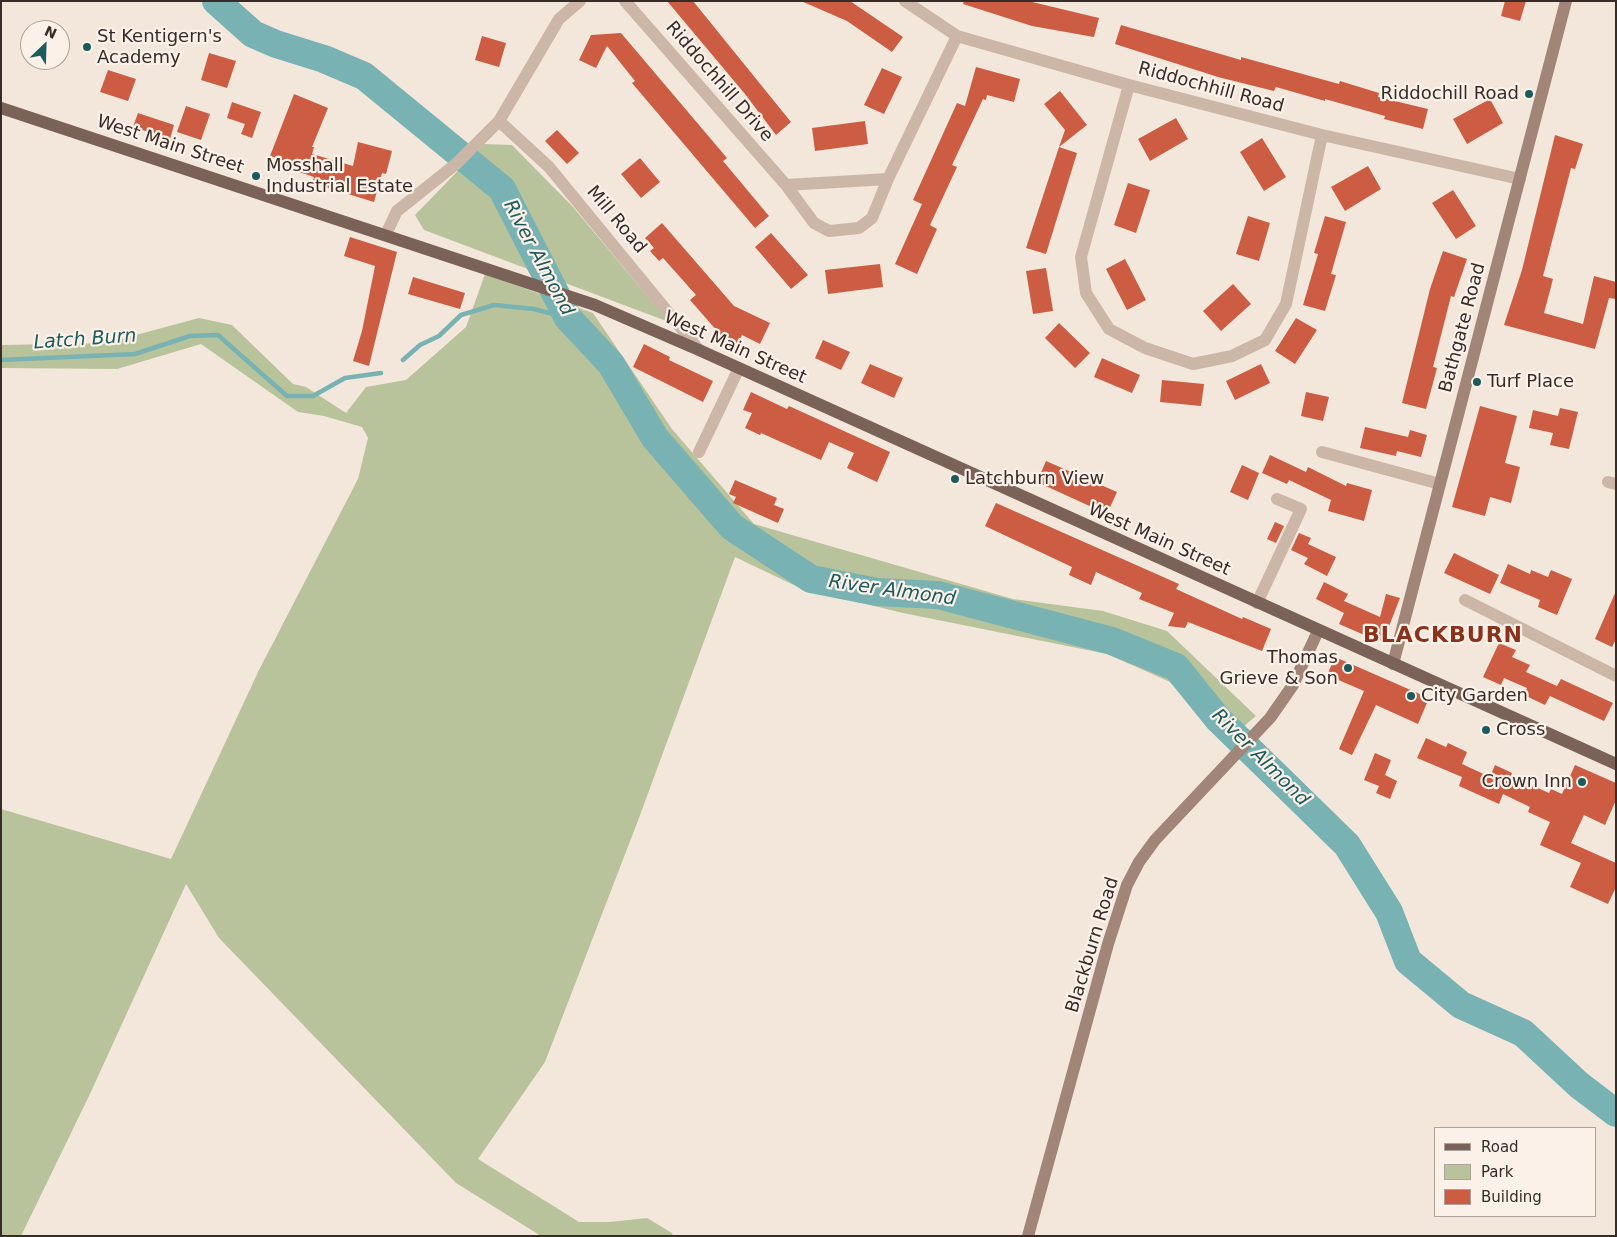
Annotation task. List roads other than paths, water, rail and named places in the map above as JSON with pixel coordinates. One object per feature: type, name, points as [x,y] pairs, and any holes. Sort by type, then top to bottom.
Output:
[{"type":"main road","name":"Bathgate Road","points":[[1393,664],[1566,1]]},
{"type":"main road","name":"West Main Street","points":[[1,108],[538,284],[595,305],[699,350],[1616,764]]},
{"type":"main road","name":"Blackburn Road","points":[[1028,1236],[1108,944],[1127,885],[1139,862],[1155,840],[1270,718],[1293,685],[1318,631]]},
{"type":"street","points":[[386,234],[397,211],[456,164],[499,121],[559,20],[580,1]]},
{"type":"street","name":"Riddochhill Drive","points":[[625,1],[786,185],[814,223],[829,231],[859,228],[872,218],[888,179],[957,36]]},
{"type":"street","name":"Riddochhill Road","points":[[905,1],[957,36],[1129,85],[1322,135],[1520,179]]},
{"type":"street","points":[[1129,85],[1081,257],[1086,293],[1109,329],[1145,348],[1193,364],[1232,356],[1265,340],[1286,304],[1322,135]]},
{"type":"street","name":"Mill Road","points":[[499,121],[549,167],[699,350]]},
{"type":"street","points":[[786,185],[888,179]]},
{"type":"street","points":[[699,452],[739,368]]},
{"type":"street","points":[[1322,452],[1440,484]]},
{"type":"street","points":[[1258,604],[1301,509],[1277,499]]},
{"type":"street","points":[[1466,600],[1616,676]]},
{"type":"waterway","name":"River Almond","points":[[216,1],[253,34],[276,44],[324,59],[364,76],[502,189],[568,318],[611,364],[655,438],[732,527],[811,579],[877,592],[938,595],[1112,641],[1176,667],[1218,719],[1347,845],[1389,912],[1408,961],[1461,1005],[1523,1033],[1579,1085],[1616,1113]]},
{"type":"waterway","name":"Latch Burn","points":[[403,360],[420,345],[439,336],[461,315],[494,305],[534,309],[568,318]]},
{"type":"waterway","name":"Latch Burn","points":[[1,360],[135,354],[190,336],[218,335],[287,396],[313,396],[345,378],[381,373]]},
{"type":"place","name":"St Kentigern's Academy","points":[[87,47]]},
{"type":"place","name":"Riddochill Road","points":[[1529,94]]},
{"type":"place","name":"Mosshall Industrial Estate","points":[[256,176]]},
{"type":"place","name":"Turf Place","points":[[1477,382]]},
{"type":"place","name":"Latchburn View","points":[[955,479]]},
{"type":"place","name":"Thomas Grieve & Son","points":[[1348,668]]},
{"type":"place","name":"City Garden","points":[[1411,696]]},
{"type":"place","name":"Cross","points":[[1486,730]]},
{"type":"place","name":"Crown Inn","points":[[1582,782]]},
{"type":"district","name":"BLACKBURN","points":[[1443,636]]}]
